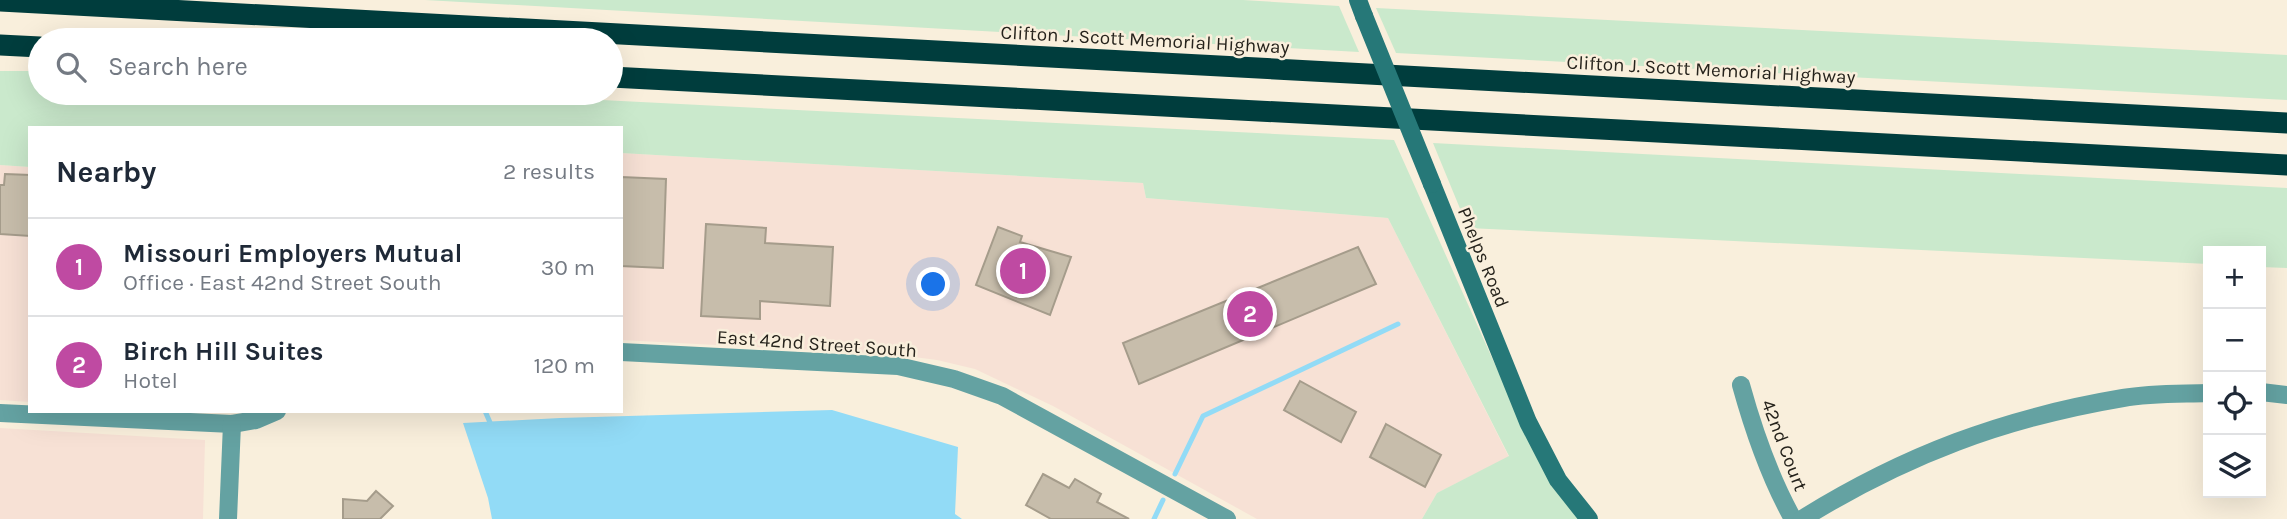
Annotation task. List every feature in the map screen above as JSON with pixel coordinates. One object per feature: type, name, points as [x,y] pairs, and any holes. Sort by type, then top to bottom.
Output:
[{"type":"highway","points":[[121,0],[166,10]]},
{"type":"highway","name":"Clifton J. Scott Memorial Highway","points":[[0,1],[504,28]]},
{"type":"highway","name":"Clifton J. Scott Memorial Highway","points":[[623,34],[2287,123]]},
{"type":"highway","points":[[3,46],[28,47]]},
{"type":"highway","points":[[623,78],[2287,165]]},
{"type":"street","name":"Phelps Road","points":[[1361,8],[1528,422],[1558,480],[1589,519]]},
{"type":"street","name":"East 42nd Street South","points":[[623,352],[898,366],[954,379],[1002,396],[1227,519]]},
{"type":"street","name":"42nd Court","points":[[1741,385],[1754,431],[1774,484],[1793,519]]},
{"type":"street","points":[[1802,519],[1895,467],[1948,444],[2008,423],[2125,397],[2203,393]]},
{"type":"street","points":[[2266,393],[2287,395]]},
{"type":"street","points":[[0,413],[232,424],[256,420],[272,413]]},
{"type":"street","points":[[228,519],[232,424]]},
{"type":"shaded area","points":[[623,153],[1143,183],[1146,198],[1388,218],[1509,457],[1437,493],[1422,519],[1257,519],[1053,406],[975,369],[937,360],[891,354],[623,340]]},
{"type":"shaded area","points":[[0,165],[28,167],[28,402],[0,400]]},
{"type":"shaded area","points":[[0,428],[205,440],[203,519],[0,519]]},
{"type":"green space","points":[[425,0],[1243,0],[1339,6],[1359,52]]},
{"type":"green space","points":[[1376,8],[2287,55],[2287,100],[1396,53]]},
{"type":"green space","points":[[0,71],[28,71],[28,105],[623,105],[623,101],[1394,140],[1524,429],[1582,519],[1422,519],[1437,493],[1509,456],[1388,218],[1146,198],[1143,183],[623,153],[623,126],[28,126],[28,167],[0,165]]},
{"type":"green space","points":[[1433,143],[2287,188],[2287,268],[2266,267],[2266,246],[2203,246],[2203,264],[1468,228]]},
{"type":"water","points":[[832,410],[958,447],[955,514],[962,519],[492,519],[488,498],[463,423],[560,418]]},
{"type":"building","points":[[5,174],[28,175],[28,236],[0,234],[0,185],[4,185]]},
{"type":"building","points":[[623,177],[666,179],[663,268],[623,266]]},
{"type":"building","points":[[706,224],[766,228],[765,243],[833,247],[830,306],[760,301],[760,319],[701,316]]},
{"type":"building","points":[[998,227],[1022,236],[1020,242],[1071,257],[1050,315],[976,285]]},
{"type":"building","points":[[1358,247],[1376,284],[1139,384],[1123,343]]},
{"type":"building","points":[[1300,381],[1356,412],[1341,442],[1284,410]]},
{"type":"building","points":[[1386,424],[1441,455],[1425,487],[1370,457]]},
{"type":"building","points":[[1043,474],[1069,488],[1075,479],[1101,494],[1097,502],[1129,519],[1051,519],[1026,505]]},
{"type":"building","points":[[376,491],[393,506],[380,519],[343,519],[343,499],[367,501]]},
{"type":"waterway","points":[[1175,474],[1203,416],[1398,324]]},
{"type":"waterway","points":[[486,413],[492,427]]},
{"type":"waterway","points":[[1154,519],[1163,500]]},
{"type":"place","name":"Missouri Employers Mutual","points":[[1023,271]]},
{"type":"place","name":"Birch Hill Suites","points":[[1250,314]]}]
